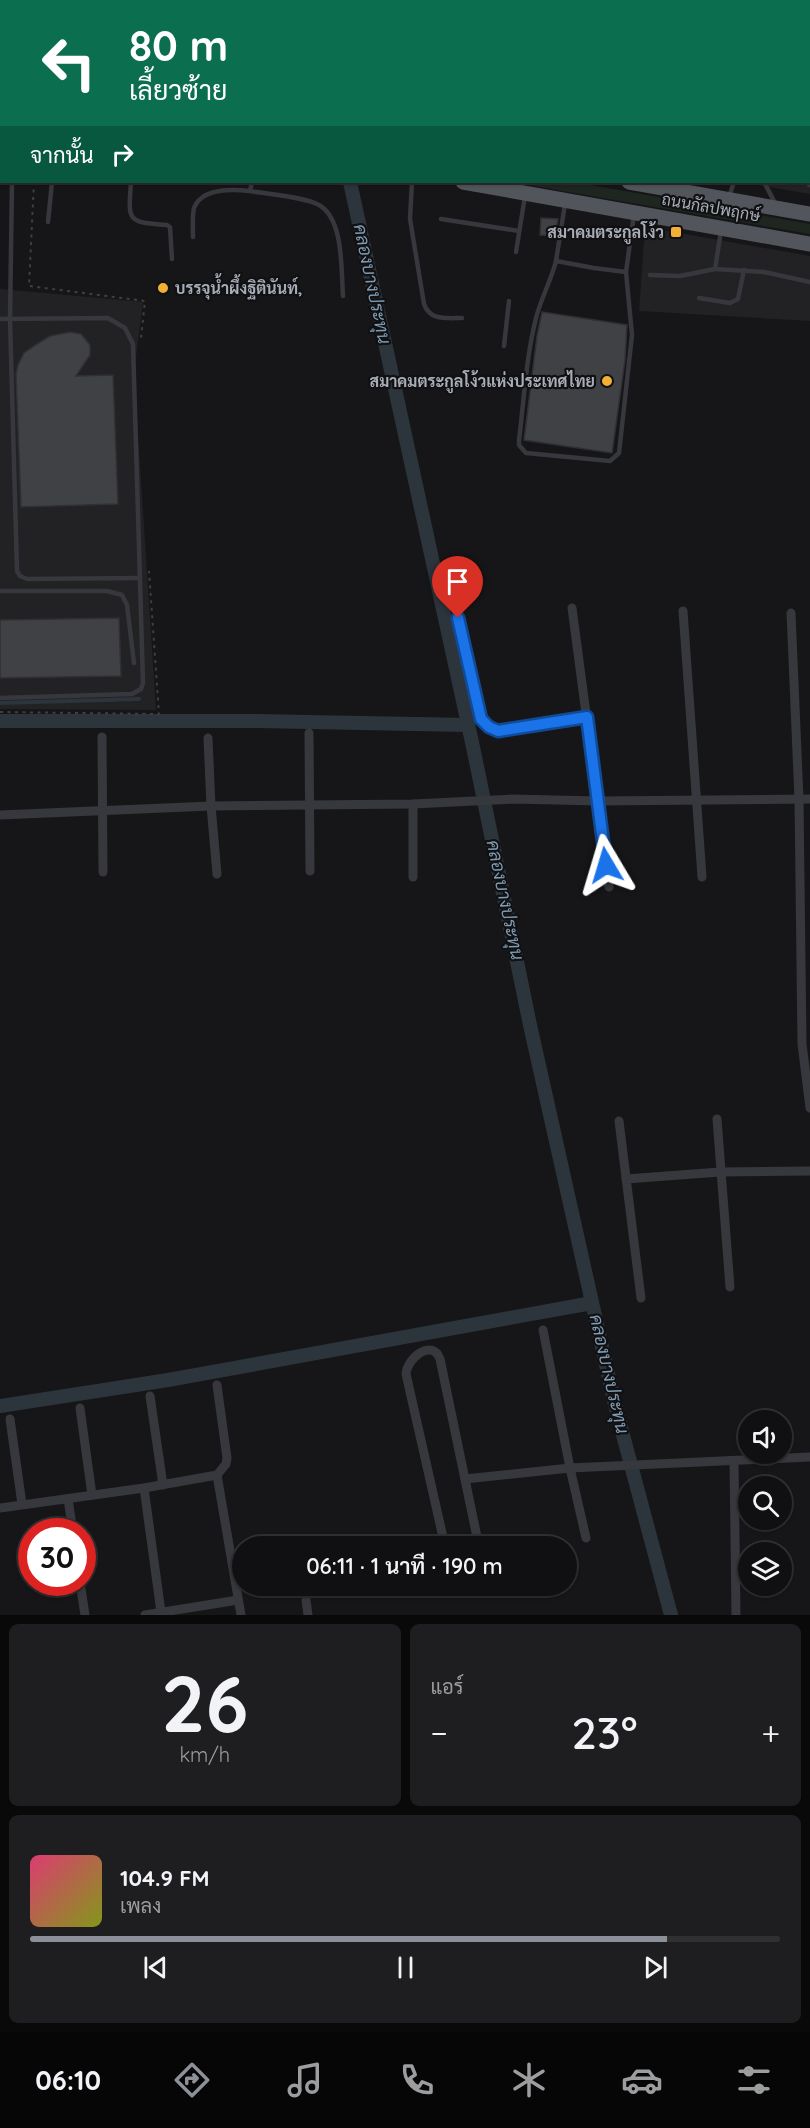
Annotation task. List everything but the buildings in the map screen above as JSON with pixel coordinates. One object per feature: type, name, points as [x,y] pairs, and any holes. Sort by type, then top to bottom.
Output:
[{"type":"main road","name":"ถนนกัลปพฤกษ์","points":[[469,183],[810,244]]},
{"type":"main road","name":"ถนนกัลปพฤกษ์","points":[[644,183],[673,185],[728,199],[810,214]]},
{"type":"street","points":[[453,596],[481,719],[489,727],[498,731],[587,717]]},
{"type":"street","points":[[572,608],[609,887]]},
{"type":"street","points":[[683,610],[702,877]]},
{"type":"street","points":[[790,614],[799,800],[802,1044],[810,1108]]},
{"type":"street","points":[[309,733],[310,871]]},
{"type":"street","points":[[102,737],[103,872]]},
{"type":"street","points":[[208,738],[217,874]]},
{"type":"street","points":[[0,815],[211,806],[413,804],[513,799],[598,801],[810,799]]},
{"type":"street","points":[[413,804],[413,877]]},
{"type":"street","points":[[717,1119],[730,1287]]},
{"type":"street","points":[[620,1122],[641,1298]]},
{"type":"street","points":[[626,1179],[720,1172],[810,1171]]},
{"type":"street","points":[[543,1330],[586,1538]]},
{"type":"street","points":[[443,1536],[406,1374],[409,1361],[428,1350],[434,1350],[440,1359],[477,1536]]},
{"type":"street","points":[[0,1508],[144,1488],[217,1475],[224,1469],[227,1458],[217,1385]]},
{"type":"street","points":[[150,1396],[163,1485]]},
{"type":"street","points":[[80,1408],[93,1495]]},
{"type":"street","points":[[10,1419],[22,1504]]},
{"type":"street","points":[[465,1479],[570,1468],[810,1456]]},
{"type":"street","points":[[734,1461],[736,1615]]},
{"type":"street","points":[[217,1475],[241,1615]]},
{"type":"street","points":[[144,1488],[161,1612]]},
{"type":"street","points":[[68,1499],[71,1518]]},
{"type":"street","points":[[82,1596],[85,1615]]},
{"type":"street","points":[[145,1615],[161,1612],[175,1613],[238,1600]]},
{"type":"street","points":[[306,1600],[308,1615]]},
{"type":"lane","points":[[12,183],[10,319],[17,571],[20,576],[27,579],[140,578]]},
{"type":"lane","points":[[48,222],[52,183]]},
{"type":"lane","points":[[131,183],[131,213],[134,220],[139,223],[170,227],[172,259]]},
{"type":"lane","points":[[250,191],[252,183]]},
{"type":"lane","points":[[412,183],[411,229],[424,304],[431,316],[462,318]]},
{"type":"lane","points":[[728,199],[734,183]]},
{"type":"lane","points":[[764,183],[777,208]]},
{"type":"lane","points":[[193,237],[194,208],[200,200],[213,193],[230,189],[250,191],[319,204],[334,221],[338,239],[343,296]]},
{"type":"lane","points":[[516,252],[525,193]]},
{"type":"lane","points":[[566,200],[552,279],[540,304],[529,353],[519,440],[519,445],[526,453],[610,461],[619,453],[632,335],[626,272],[634,212]]},
{"type":"lane","points":[[441,219],[519,231]]},
{"type":"lane","points":[[715,269],[721,227]]},
{"type":"lane","points":[[556,261],[626,272]]},
{"type":"lane","points":[[650,275],[680,276],[715,269],[744,270],[783,275],[810,282]]},
{"type":"lane","points":[[699,298],[735,302],[738,299],[744,270]]},
{"type":"lane","points":[[504,346],[509,301]]},
{"type":"lane","points":[[0,319],[108,318],[125,328],[133,344],[143,683],[138,692],[0,698]]},
{"type":"lane","points":[[0,591],[107,591],[122,595],[127,605],[134,663]]},
{"type":"path","points":[[34,183],[29,286],[145,301],[140,343]]},
{"type":"path","points":[[0,712],[159,714],[149,565]]},
{"type":"shaded area","points":[[517,183],[580,183],[810,224],[810,234]]},
{"type":"shaded area","points":[[746,183],[810,183],[810,194]]},
{"type":"shaded area","points":[[645,227],[810,256],[810,321],[639,311]]},
{"type":"shaded area","points":[[0,289],[143,302],[134,373],[156,710],[0,709]]},
{"type":"waterway","name":"คลองบางประทุน","points":[[350,183],[473,747],[530,1025],[615,1405],[671,1615]]},
{"type":"waterway","points":[[0,703],[139,699]]},
{"type":"waterway","points":[[0,721],[256,721],[468,725]]},
{"type":"waterway","points":[[0,1406],[168,1380],[592,1303]]},
{"type":"place","name":"สมาคมตระกูลโง้ว","points":[[676,232]]},
{"type":"place","name":"บรรจุน้ำผึ้งฐิตินันท์,","points":[[163,288]]},
{"type":"place","name":"สมาคมตระกูลโง้วแห่งประเทศไทย","points":[[607,381]]},
{"type":"route","points":[[458,618],[481,719],[489,727],[498,731],[587,717],[606,865]]}]
